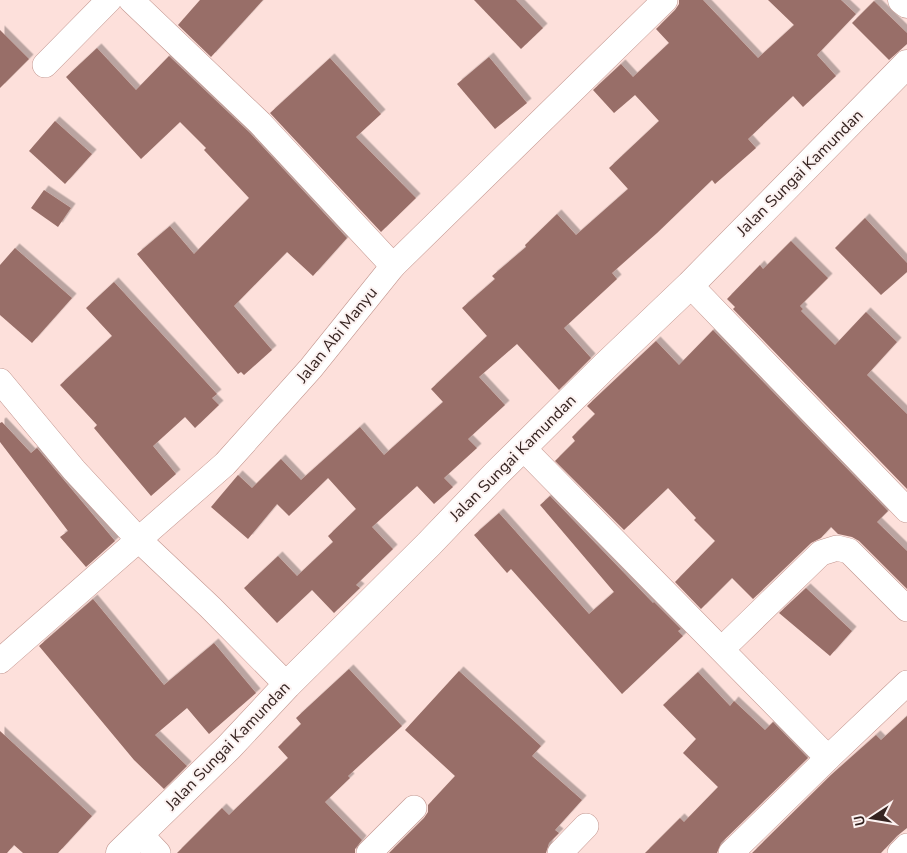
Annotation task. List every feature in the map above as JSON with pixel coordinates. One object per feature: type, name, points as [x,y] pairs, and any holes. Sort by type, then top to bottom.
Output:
[{"type":"main road","points":[[902,0],[907,4]]},
{"type":"main road","name":"Jalan Sungai Kamundan","points":[[120,853],[222,753],[287,685],[605,366],[690,285],[907,64]]},
{"type":"street","points":[[45,65],[109,0]]},
{"type":"street","points":[[131,0],[260,123],[393,266]]},
{"type":"street","name":"Jalan Abi Manyu","points":[[0,661],[225,464],[312,368],[393,266],[665,0]]},
{"type":"street","points":[[690,285],[907,510]]},
{"type":"street","points":[[0,381],[74,470],[138,540],[210,607],[287,685]]},
{"type":"street","points":[[523,448],[828,758]]},
{"type":"street","points":[[722,649],[821,553],[837,548],[849,551],[907,609]]},
{"type":"street","points":[[732,853],[907,683]]},
{"type":"street","points":[[369,853],[414,808]]},
{"type":"street","points":[[560,853],[586,826]]},
{"type":"street","points":[[140,834],[158,853]]},
{"type":"street","points":[[900,853],[907,846]]},
{"type":"building","points":[[200,0],[263,0],[211,57],[178,25]]},
{"type":"building","points":[[474,0],[516,0],[543,28],[521,49]]},
{"type":"building","points":[[679,0],[703,0],[758,58],[794,25],[768,0],[841,0],[856,14],[817,55],[836,76],[803,107],[793,96],[748,139],[756,148],[715,184],[712,180],[612,273],[617,279],[564,328],[591,358],[559,390],[517,344],[479,377],[505,405],[468,439],[477,448],[444,478],[453,487],[434,504],[417,486],[372,527],[393,549],[356,585],[360,588],[334,613],[312,590],[277,623],[244,588],[278,556],[297,576],[333,542],[328,536],[356,509],[328,478],[289,516],[277,504],[248,539],[211,507],[238,475],[252,488],[281,459],[301,480],[360,427],[384,455],[443,402],[431,389],[487,336],[462,308],[495,279],[492,276],[526,247],[525,245],[557,214],[576,235],[628,189],[609,168],[659,121],[635,95],[614,113],[593,90],[621,64],[633,77],[669,43],[656,29],[675,10]]},
{"type":"building","points":[[874,1],[907,33],[907,44],[889,60],[852,23]]},
{"type":"building","points":[[0,30],[29,59],[0,88]]},
{"type":"building","points":[[97,48],[136,90],[169,56],[250,133],[347,238],[313,276],[287,252],[234,306],[272,350],[244,375],[241,372],[238,374],[137,254],[170,226],[194,254],[249,198],[204,150],[206,148],[180,122],[141,159],[66,77]]},
{"type":"building","points":[[489,57],[527,103],[495,129],[457,84]]},
{"type":"building","points":[[330,58],[381,114],[356,137],[416,198],[381,232],[270,113]]},
{"type":"building","points":[[55,121],[92,154],[65,184],[29,151]]},
{"type":"building","points":[[44,190],[71,208],[58,227],[31,208]]},
{"type":"building","points":[[865,218],[907,263],[907,272],[881,295],[835,248]]},
{"type":"building","points":[[791,241],[828,278],[800,306],[803,309],[801,311],[835,345],[866,312],[897,342],[867,375],[907,414],[907,489],[733,309],[735,307],[727,299],[760,265],[763,269]]},
{"type":"building","points":[[15,248],[72,298],[32,343],[0,315],[0,265]]},
{"type":"building","points":[[114,282],[217,394],[212,398],[219,405],[195,428],[185,417],[153,446],[176,474],[151,496],[94,428],[97,425],[60,385],[112,336],[86,308]]},
{"type":"building","points":[[713,330],[888,511],[877,522],[907,551],[907,589],[859,541],[852,537],[838,534],[831,527],[821,538],[811,543],[753,599],[732,578],[701,609],[675,582],[715,541],[694,520],[696,518],[668,488],[624,530],[555,461],[575,441],[572,437],[595,414],[587,406],[656,341],[679,365]]},
{"type":"building","points":[[2,422],[31,453],[37,448],[115,541],[86,567],[60,537],[68,531],[0,442],[0,423]]},
{"type":"building","points":[[550,496],[653,603],[681,629],[678,631],[683,636],[622,694],[511,569],[507,573],[474,535],[499,513],[589,614],[614,592],[540,505]]},
{"type":"building","points":[[806,588],[852,631],[830,656],[779,613]]},
{"type":"building","points":[[93,599],[164,685],[214,643],[256,693],[209,734],[187,708],[155,735],[187,766],[164,789],[134,760],[39,646]]},
{"type":"building","points":[[349,669],[402,726],[348,776],[350,778],[325,802],[362,840],[355,849],[355,853],[177,853],[222,808],[229,815],[288,758],[278,747],[301,724],[296,718]]},
{"type":"building","points":[[459,671],[541,746],[532,756],[582,800],[555,830],[559,833],[549,843],[546,853],[389,853],[424,818],[428,812],[428,805],[455,776],[405,730]]},
{"type":"building","points":[[698,672],[730,706],[734,701],[765,730],[773,722],[808,758],[721,843],[717,853],[645,853],[680,818],[684,822],[718,787],[683,753],[696,739],[663,705]]},
{"type":"building","points":[[907,716],[907,828],[881,853],[752,853],[831,775],[876,735],[881,740]]},
{"type":"building","points":[[0,731],[92,816],[58,853],[23,853],[14,845],[7,853],[0,853]]}]
